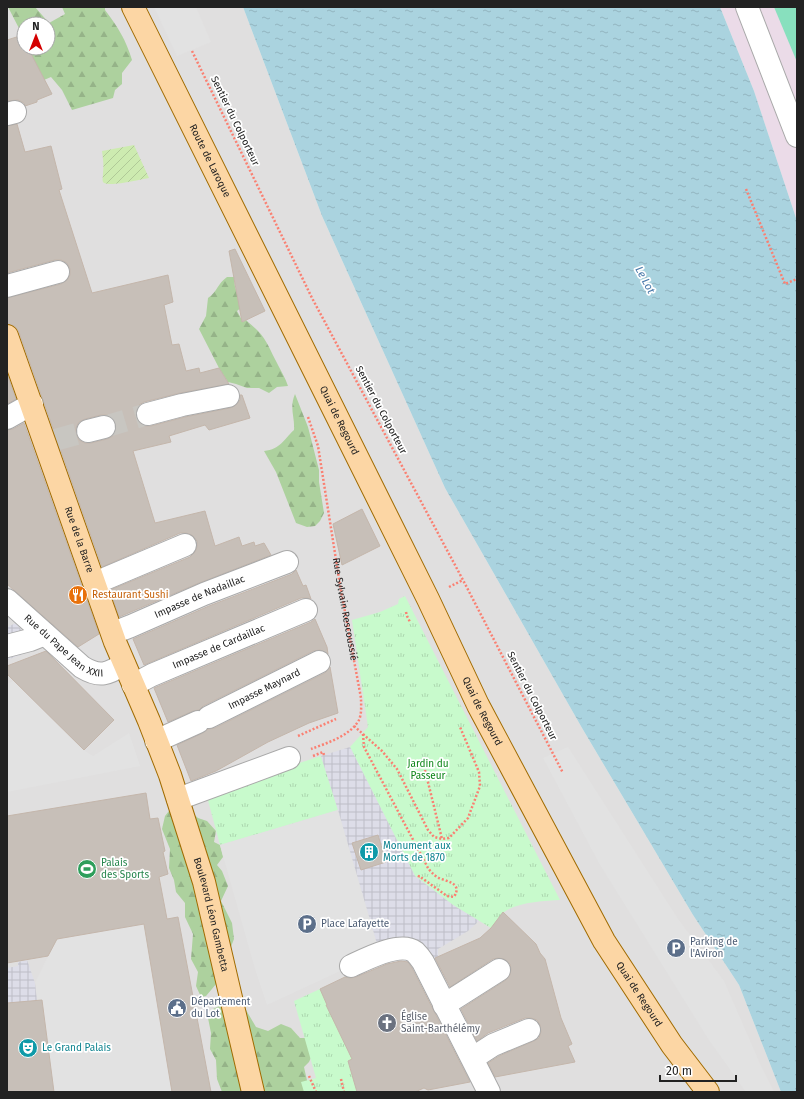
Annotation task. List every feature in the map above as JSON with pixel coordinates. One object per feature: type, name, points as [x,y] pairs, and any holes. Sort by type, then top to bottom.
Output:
[{"type":"main road","name":"Route de Laroque","points":[[133,7],[285,315]]},
{"type":"main road","name":"Quai de Regourd","points":[[285,315],[428,599],[478,705],[604,941],[672,1045],[708,1092]]},
{"type":"main road","name":"Rue de la Barre","points":[[7,336],[32,404],[50,441],[113,633],[124,664],[149,721],[156,741]]},
{"type":"main road","name":"Boulevard Léon Gambetta","points":[[156,741],[170,775],[204,882],[253,1092]]},
{"type":"street","points":[[747,7],[797,136]]},
{"type":"street","points":[[7,286],[58,272]]},
{"type":"street","points":[[148,414],[182,405],[228,396]]},
{"type":"street","points":[[7,418],[32,404]]},
{"type":"street","points":[[96,583],[185,545]]},
{"type":"street","name":"Impasse de Nadaillac","points":[[113,633],[204,594],[287,562]]},
{"type":"street","name":"Rue du Pape Jean XXII","points":[[7,600],[82,667],[91,672],[99,675],[112,671],[124,664]]},
{"type":"street","name":"Impasse de Cardaillac","points":[[133,685],[152,675],[306,610]]},
{"type":"street","points":[[7,646],[30,640],[45,634]]},
{"type":"street","name":"Impasse Maynard","points":[[156,741],[319,662]]},
{"type":"street","points":[[178,799],[298,758]]},
{"type":"street","points":[[351,966],[392,950],[406,949],[415,952],[423,962],[444,1005],[473,1058],[486,1091]]},
{"type":"street","points":[[444,1005],[499,970]]},
{"type":"street","points":[[473,1058],[493,1045],[529,1030]]},
{"type":"path","name":"Sentier du Colporteur","points":[[192,51],[312,298],[459,573],[563,773]]},
{"type":"path","points":[[746,189],[785,284],[797,279]]},
{"type":"path","name":"Rue Sylvain Rescoussié","points":[[308,414],[318,446],[340,585],[361,698],[361,712],[359,720],[354,726]]},
{"type":"path","points":[[413,628],[407,616],[407,608],[428,599]]},
{"type":"path","points":[[298,758],[342,736],[354,726],[386,755],[397,768],[428,830],[434,837],[442,839],[449,838],[468,818],[480,786],[479,772],[475,759],[459,724]]},
{"type":"path","points":[[363,733],[364,746],[428,868],[438,877],[455,885],[456,893],[454,897],[451,898],[419,876],[418,879]]},
{"type":"path","points":[[298,758],[323,752],[324,755]]},
{"type":"path","points":[[426,770],[442,839]]},
{"type":"path","points":[[309,1076],[316,1092]]},
{"type":"path","points":[[341,1079],[344,1092]]},
{"type":"shaded area","points":[[7,7],[243,7],[322,216],[445,488],[582,728],[693,915],[739,985],[781,1092],[7,1092]]},
{"type":"shaded area","points":[[154,7],[196,7],[211,42],[177,56]]},
{"type":"shaded area","points":[[720,7],[797,7],[797,221],[754,91]]},
{"type":"shaded area","points":[[16,623],[36,649],[7,660],[7,627]]},
{"type":"shaded area","points":[[28,674],[26,693],[84,750],[93,756],[129,733],[140,766],[7,792],[7,684]]},
{"type":"shaded area","points":[[350,747],[415,876],[453,905],[479,921],[468,931],[438,949],[438,957],[423,962],[380,954],[321,756]]},
{"type":"shaded area","name":"Parking de l'Aviron","points":[[568,747],[678,919],[724,981],[774,1092],[746,1092],[709,1040],[599,863],[543,758]]},
{"type":"shaded area","name":"Place Lafayette","points":[[338,810],[380,954],[267,1005],[255,969],[220,845]]},
{"type":"shaded area","points":[[144,924],[172,1092],[54,1092],[35,983],[57,939]]},
{"type":"shaded area","points":[[27,960],[35,983],[37,1001],[7,1003],[7,968],[18,966],[18,962]]},
{"type":"green space","points":[[8,7],[35,7],[43,16],[16,16],[16,22]]},
{"type":"green space","points":[[62,7],[105,7],[105,10],[118,28],[132,60],[122,73],[122,84],[115,90],[113,98],[72,110],[62,90],[51,77],[44,80],[32,56],[56,56],[56,19],[65,14]]},
{"type":"green space","points":[[774,7],[797,7],[797,62]]},
{"type":"green space","points":[[134,145],[149,178],[117,184],[106,184],[103,182],[102,151]]},
{"type":"green space","points":[[227,277],[234,277],[235,287],[242,307],[237,311],[243,322],[246,320],[264,338],[288,386],[277,387],[269,393],[259,388],[247,388],[228,382],[219,368],[199,329],[206,316],[208,298]]},
{"type":"green space","points":[[295,394],[308,427],[319,470],[319,482],[324,513],[320,521],[315,526],[307,527],[296,523],[276,472],[264,451],[270,450],[281,444],[294,430],[292,404]]},
{"type":"green space","name":"Jardin du Passeur","points":[[405,596],[560,900],[530,903],[514,907],[502,914],[491,928],[453,905],[415,876],[350,747],[368,727],[352,620],[380,612],[398,604],[399,599]]},
{"type":"green space","points":[[321,756],[338,810],[220,845],[206,793]]},
{"type":"green space","points":[[172,807],[187,808],[198,818],[207,821],[216,831],[214,842],[220,845],[223,857],[217,865],[222,871],[228,886],[221,901],[232,923],[234,939],[217,983],[206,996],[201,997],[196,986],[198,972],[191,959],[193,934],[185,917],[185,903],[176,892],[174,880],[169,868],[170,849],[162,829],[165,816]]},
{"type":"green space","points":[[320,989],[352,1059],[348,1061],[357,1092],[304,1092],[301,1082],[316,1078],[294,1001]]},
{"type":"green space","points":[[228,1002],[246,1010],[256,1027],[268,1031],[281,1024],[291,1028],[300,1038],[307,1038],[315,1049],[309,1062],[304,1067],[308,1085],[307,1092],[222,1092],[217,1079],[216,1060],[210,1049],[211,1033],[208,1018],[213,1009]]},
{"type":"water","name":"Le Lot","points":[[243,7],[720,7],[754,91],[797,221],[797,1092],[781,1092],[739,985],[693,915],[582,728],[445,488],[322,216]]},
{"type":"building","points":[[16,37],[16,56],[32,56],[52,94],[37,100],[37,102],[25,106],[24,103],[18,100],[7,101],[7,40]]},
{"type":"building","points":[[17,124],[25,152],[51,146],[62,189],[59,190],[92,293],[168,275],[173,302],[164,305],[172,345],[179,344],[186,371],[199,368],[200,373],[219,368],[229,384],[180,393],[144,402],[139,405],[136,411],[136,418],[139,422],[144,426],[151,426],[185,417],[230,408],[236,405],[240,400],[240,395],[242,395],[250,418],[209,430],[205,425],[169,436],[171,442],[133,451],[155,523],[205,511],[215,546],[239,537],[242,546],[254,542],[255,546],[264,543],[271,555],[199,583],[119,617],[110,590],[190,557],[195,552],[197,541],[192,535],[180,533],[102,567],[19,332],[15,326],[7,324],[7,298],[61,284],[67,280],[70,275],[70,269],[67,263],[61,260],[55,260],[7,273],[7,126]],"holes":[[[101,415],[108,415],[116,424],[116,430],[113,436],[91,443],[85,443],[79,440],[76,434],[76,428],[79,422]]]},
{"type":"building","points":[[235,249],[265,311],[242,322],[229,251]]},
{"type":"building","points":[[7,374],[16,399],[7,404]]},
{"type":"building","points":[[24,423],[99,634],[78,647],[7,584],[7,430],[13,429]]},
{"type":"building","points":[[362,509],[380,546],[342,565],[333,524]]},
{"type":"building","points":[[296,570],[303,586],[306,585],[311,599],[301,598],[144,665],[133,639],[209,606],[292,574]]},
{"type":"building","points":[[315,619],[327,647],[328,654],[320,650],[313,651],[203,706],[199,710],[193,711],[168,722],[154,688]]},
{"type":"building","points":[[46,651],[114,720],[84,750],[7,674],[7,666]]},
{"type":"building","points":[[330,667],[338,713],[309,723],[268,742],[216,771],[191,781],[177,745],[203,733],[208,729],[215,728],[325,673]]},
{"type":"building","name":"Palais des Sports","points":[[146,793],[150,819],[158,818],[168,874],[159,877],[167,919],[178,917],[211,1092],[172,1092],[144,924],[57,939],[48,956],[7,963],[7,816]]},
{"type":"building","name":"Monument aux Morts de 1870","points":[[378,835],[386,862],[361,870],[352,843]]},
{"type":"building","points":[[503,912],[536,944],[540,953],[545,959],[561,1018],[572,1044],[568,1046],[575,1062],[495,1077],[488,1063],[499,1056],[539,1038],[541,1032],[540,1025],[537,1020],[525,1018],[488,1033],[477,1041],[461,1009],[506,980],[510,975],[510,964],[504,959],[493,959],[450,987],[435,958],[480,938],[491,928]]},
{"type":"building","name":"Église Saint-Barthélémy","points":[[401,961],[408,962],[412,968],[470,1082],[428,1090],[424,1088],[415,1092],[357,1092],[348,1061],[352,1059],[320,989],[345,977],[356,977],[387,964]]},
{"type":"building","name":"Le Grand Palais","points":[[42,1000],[54,1092],[7,1092],[7,1003]]},
{"type":"tunnel","points":[[104,427],[148,414]]},
{"type":"tunnel","points":[[55,440],[88,431]]},
{"type":"place","name":"Restaurant Sushi","points":[[78,595]]},
{"type":"place","name":"Monument aux Morts de 1870","points":[[369,852]]},
{"type":"place","name":"Palais des Sports","points":[[87,869]]},
{"type":"place","name":"Place Lafayette","points":[[307,924]]},
{"type":"place","name":"Parking de l'Aviron","points":[[676,948]]},
{"type":"place","name":"Département du Lot","points":[[177,1008]]},
{"type":"place","name":"Église Saint-Barthélémy","points":[[387,1023]]},
{"type":"place","name":"Le Grand Palais","points":[[28,1048]]}]
